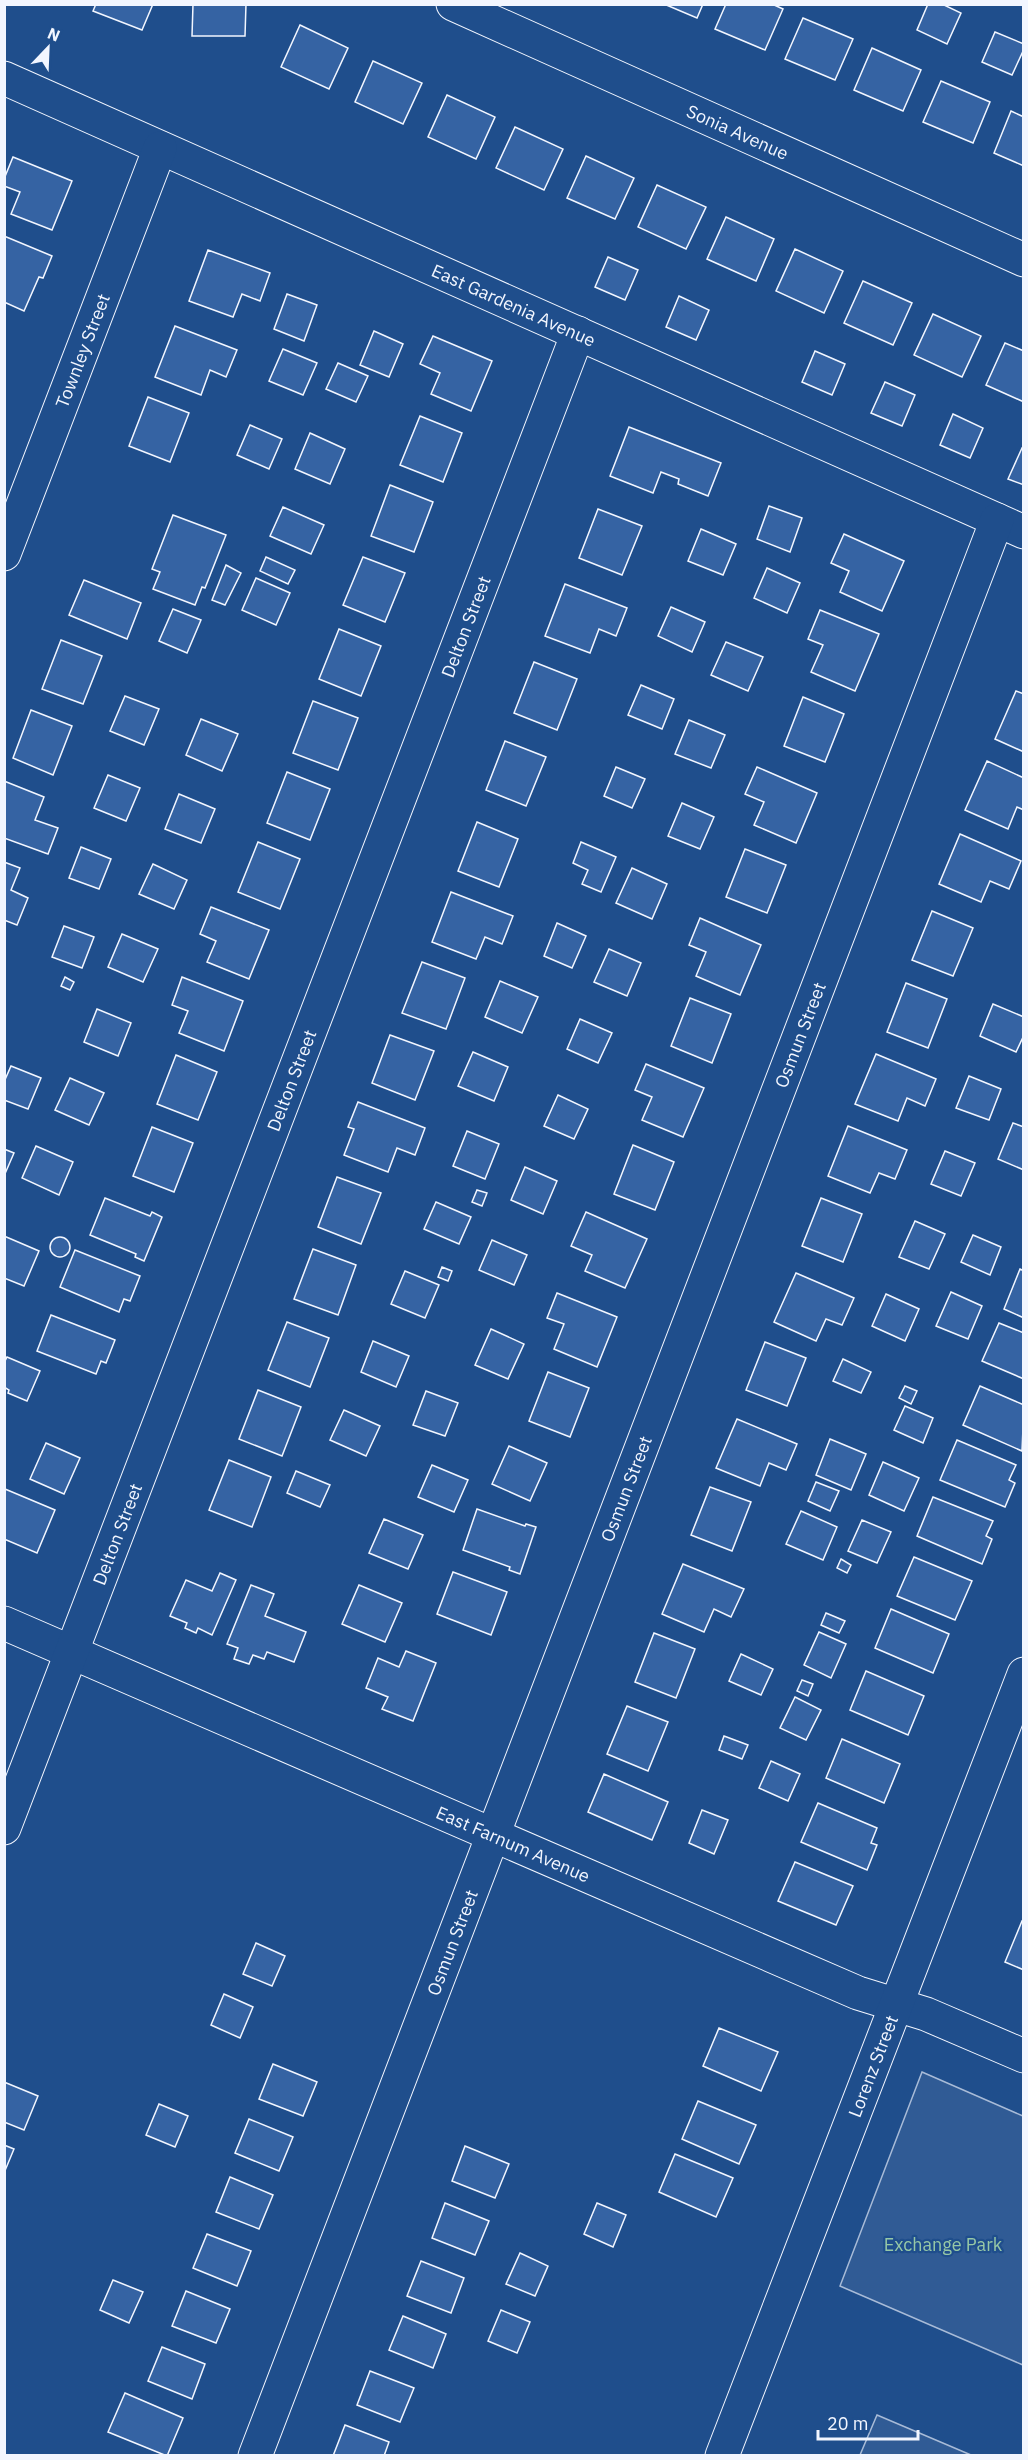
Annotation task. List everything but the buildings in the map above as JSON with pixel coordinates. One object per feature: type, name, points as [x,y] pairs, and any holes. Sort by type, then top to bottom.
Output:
[{"type":"street","name":"Sonia Avenue","points":[[453,4],[1023,260]]},
{"type":"street","name":"East Gardenia Avenue","points":[[4,78],[1010,526]]},
{"type":"street","name":"Townley Street","points":[[4,554],[160,147]]},
{"type":"street","name":"Delton Street","points":[[4,1828],[578,333]]},
{"type":"street","name":"Osmun Street","points":[[255,2456],[493,1836],[1010,526]]},
{"type":"street","name":"East Farnum Avenue","points":[[4,1623],[847,1989],[926,2014],[1023,2056]]},
{"type":"street","name":"Lorenz Street","points":[[722,2456],[1023,1674]]},
{"type":"shaded area","name":"Exchange Park","points":[[922,2072],[1023,2116],[1023,2365],[840,2286]]},
{"type":"shaded area","points":[[877,2415],[971,2455],[860,2455]]}]
